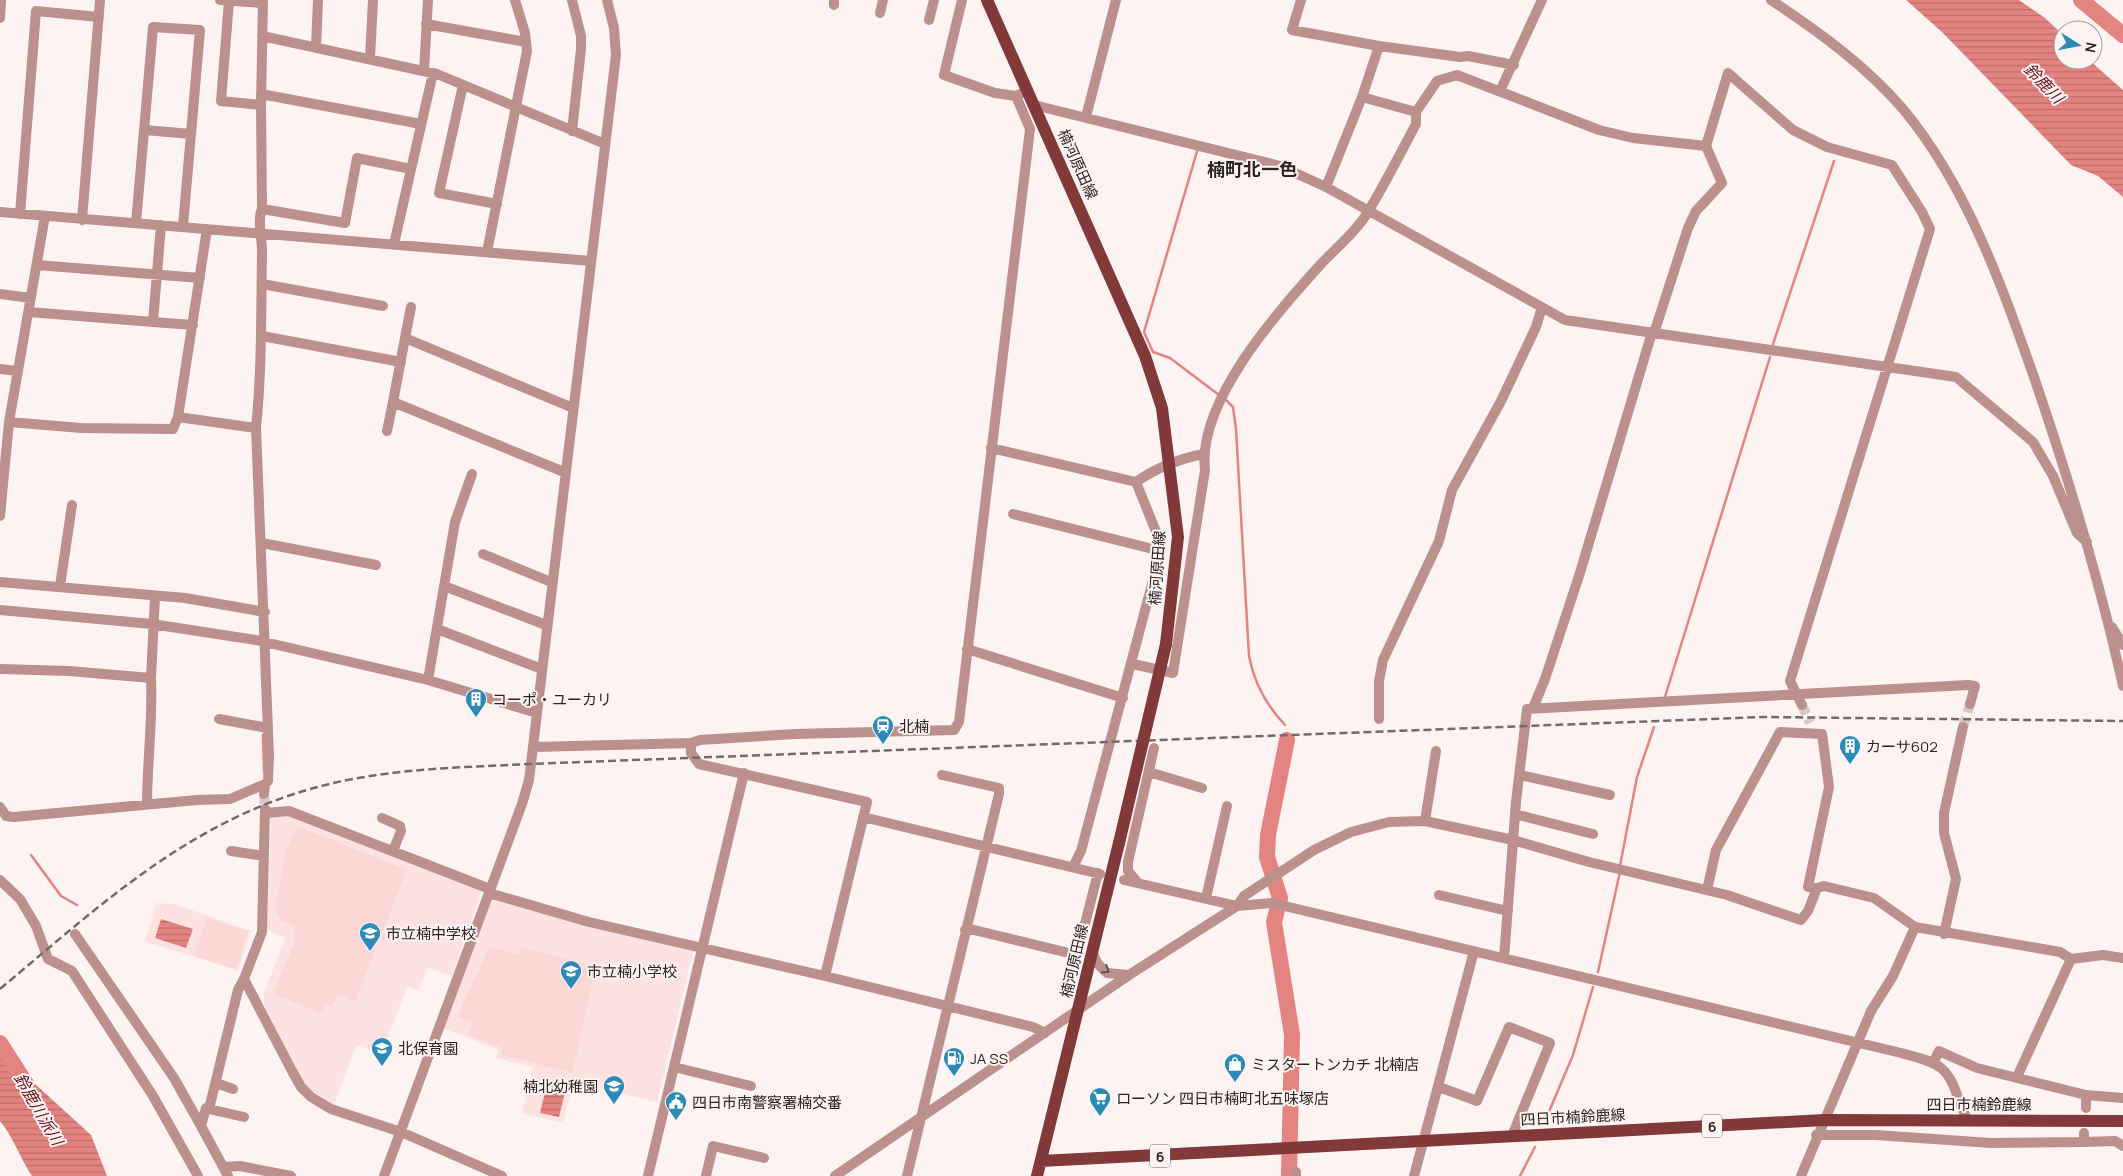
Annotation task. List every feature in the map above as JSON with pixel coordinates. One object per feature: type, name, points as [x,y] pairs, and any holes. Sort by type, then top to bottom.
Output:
[{"type":"main road","name":"楠河原田線","points":[[987,0],[1022,93],[1034,105],[1145,356],[1162,408],[1178,537],[1166,644],[1080,1009],[1041,1161]]},
{"type":"main road","name":"四日市楠鈴鹿線","points":[[1041,1161],[1824,1120],[2123,1121]]},
{"type":"main road","points":[[1037,1176],[1041,1161]]},
{"type":"street","points":[[0,18],[1,0]]},
{"type":"street","points":[[82,220],[100,0]]},
{"type":"street","points":[[0,807],[6,816],[14,817],[230,799],[264,789],[268,781],[268,728],[260,612],[262,543],[256,428],[260,399],[262,336],[262,233],[260,213],[262,209],[261,94],[263,2],[225,0],[222,101],[261,105]]},
{"type":"street","points":[[316,48],[318,0]]},
{"type":"street","points":[[370,59],[373,0]]},
{"type":"street","points":[[394,244],[421,124],[429,72],[426,24],[428,0]]},
{"type":"street","points":[[487,252],[527,51],[515,0]]},
{"type":"street","points":[[572,0],[581,36],[581,49],[572,130]]},
{"type":"street","points":[[384,1176],[525,794],[533,747],[564,472],[606,144],[616,45],[607,0]]},
{"type":"street","points":[[880,13],[883,0]]},
{"type":"street","points":[[929,20],[934,0]]},
{"type":"street","points":[[533,747],[691,744],[700,740],[786,735],[954,730],[959,722],[1030,129],[1022,93],[995,93],[944,75],[962,0]]},
{"type":"street","points":[[1086,116],[1116,0]]},
{"type":"street","points":[[1302,0],[1292,30],[1379,46],[1460,57],[1468,56],[1514,65]]},
{"type":"street","points":[[1500,91],[1514,65],[1542,0]]},
{"type":"street","points":[[1771,0],[1842,50],[1879,83],[1907,115],[1943,167],[1968,210],[2020,337],[2087,542],[2110,624],[2123,686]]},
{"type":"street","points":[[20,214],[36,11],[99,17]]},
{"type":"street","points":[[426,24],[526,42]]},
{"type":"street","points":[[136,223],[153,27],[200,30],[183,226]]},
{"type":"street","points":[[262,36],[429,72],[606,144]]},
{"type":"street","points":[[1326,187],[1362,97],[1379,46]]},
{"type":"street","points":[[1457,76],[1460,57]]},
{"type":"street","points":[[1534,708],[1579,576],[1688,228],[1696,211],[1722,182],[1706,146],[1728,73],[1793,130],[1827,147],[1892,165],[1922,212],[1930,229],[1790,681],[1800,700]]},
{"type":"street","points":[[1132,664],[1173,673],[1205,470],[1203,454],[1223,396],[1250,351],[1278,313],[1369,211],[1416,124],[1416,112],[1437,81],[1457,76],[1599,130],[1633,138],[1706,146]]},
{"type":"street","points":[[463,85],[439,193],[497,204]]},
{"type":"street","points":[[261,94],[421,124]]},
{"type":"street","points":[[1362,97],[1416,112]]},
{"type":"street","points":[[1034,105],[1086,116],[1280,166],[1326,187],[1542,307],[1571,321],[1956,377],[2025,433],[2046,462],[2077,532],[2087,542]]},
{"type":"street","points":[[145,130],[192,134]]},
{"type":"street","points":[[262,209],[345,223],[356,158],[411,169]]},
{"type":"street","points":[[0,212],[591,260]]},
{"type":"street","points":[[0,516],[9,422],[45,216]]},
{"type":"street","points":[[153,322],[161,225]]},
{"type":"street","points":[[9,422],[81,428],[173,429],[178,417],[208,229]]},
{"type":"street","points":[[37,265],[200,278]]},
{"type":"street","points":[[262,284],[382,306]]},
{"type":"street","points":[[0,294],[31,298]]},
{"type":"street","points":[[387,431],[411,307]]},
{"type":"street","points":[[1379,719],[1379,681],[1383,660],[1439,541],[1452,490],[1527,347],[1542,307]]},
{"type":"street","points":[[29,312],[193,325]]},
{"type":"street","points":[[262,336],[401,362]]},
{"type":"street","points":[[405,338],[573,408]]},
{"type":"street","points":[[0,369],[18,372]]},
{"type":"street","points":[[393,402],[564,472]]},
{"type":"street","points":[[178,417],[256,428]]},
{"type":"street","points":[[991,448],[1136,482],[1150,472],[1184,458],[1203,454]]},
{"type":"street","points":[[428,680],[455,522],[472,474]]},
{"type":"street","points":[[1073,867],[1081,851],[1161,551],[1154,526],[1136,482]]},
{"type":"street","points":[[60,586],[72,505]]},
{"type":"street","points":[[1013,514],[1161,551]]},
{"type":"street","points":[[262,543],[376,565]]},
{"type":"street","points":[[483,554],[551,582]]},
{"type":"street","points":[[0,582],[60,586],[155,597],[185,598],[260,612]]},
{"type":"street","points":[[444,586],[546,625]]},
{"type":"street","points":[[147,805],[147,771],[152,701],[152,624],[155,597]]},
{"type":"street","points":[[0,610],[152,624],[261,641],[428,680],[537,714]]},
{"type":"street","points":[[2110,624],[2118,634],[2123,645]]},
{"type":"street","points":[[437,630],[542,668]]},
{"type":"street","points":[[967,649],[1123,698]]},
{"type":"street","points":[[0,669],[69,671],[151,678]]},
{"type":"street","points":[[1504,958],[1512,840],[1527,709],[1663,702],[1800,700],[1968,685],[1975,686],[1970,704]]},
{"type":"street","points":[[219,719],[268,728]]},
{"type":"street","points":[[1810,723],[1814,734]]},
{"type":"street","points":[[1944,934],[1956,879],[1944,832],[1944,813],[1963,727]]},
{"type":"street","points":[[1707,890],[1716,850],[1780,732],[1822,734],[1829,787],[1808,887],[1824,886],[1874,898],[1915,927],[1944,934],[2060,952],[2071,959],[2103,955],[2123,958]]},
{"type":"street","points":[[691,744],[691,753],[699,764],[867,802],[825,976]]},
{"type":"street","points":[[1138,883],[1128,870],[1128,862],[1154,748]]},
{"type":"street","points":[[1425,821],[1436,750]]},
{"type":"street","points":[[1149,772],[1202,788]]},
{"type":"street","points":[[648,1176],[744,773]]},
{"type":"street","points":[[907,1176],[999,788],[942,775]]},
{"type":"street","points":[[1520,775],[1610,795]]},
{"type":"street","points":[[1206,898],[1228,806]]},
{"type":"street","points":[[209,1109],[235,999],[262,932],[265,811],[289,811],[489,891],[589,922],[825,976],[1033,1027],[1045,1033]]},
{"type":"street","points":[[1516,814],[1593,834]]},
{"type":"street","points":[[863,817],[1099,874],[1077,955],[974,930],[965,930]]},
{"type":"street","points":[[382,818],[400,826],[401,831],[393,852]]},
{"type":"street","points":[[835,1176],[1129,975],[1237,906],[1244,896],[1278,873],[1314,850],[1362,828],[1389,822],[1425,821],[1512,840],[1621,870],[1738,897],[1778,914],[1801,920],[1808,911],[1816,888]]},
{"type":"street","points":[[232,851],[264,856]]},
{"type":"street","points":[[0,880],[20,899],[36,926],[48,959],[72,971],[153,1096],[198,1176]]},
{"type":"street","points":[[1124,880],[1237,906],[1272,903],[1858,1042],[1933,1064],[1946,1074],[1968,1120]]},
{"type":"street","points":[[1439,895],[1508,911]]},
{"type":"street","points":[[1801,1176],[1816,1136],[1871,1011],[1893,976],[1915,927]]},
{"type":"street","points":[[75,934],[174,1078],[225,1172],[240,1166],[291,1176]]},
{"type":"street","points":[[1414,1176],[1474,951]]},
{"type":"street","points":[[1092,952],[1098,964],[1107,973],[1129,975]]},
{"type":"street","points":[[2016,1077],[2071,959]]},
{"type":"street","points":[[244,979],[301,1087],[327,1106],[401,1132],[502,1176]]},
{"type":"street","points":[[1439,1087],[1477,1101],[1509,1027],[1550,1043],[1512,1136]]},
{"type":"street","points":[[1933,1064],[1939,1051],[1977,1068],[2086,1095],[2123,1098]]},
{"type":"street","points":[[674,1067],[751,1086]]},
{"type":"street","points":[[216,1083],[233,1089]]},
{"type":"street","points":[[2086,1095],[2086,1108]]},
{"type":"street","points":[[201,1126],[206,1108],[244,1117]]},
{"type":"street","points":[[1816,1136],[1876,1135],[1991,1142],[2084,1137],[2115,1141],[2123,1146]]},
{"type":"street","points":[[706,1176],[713,1146],[764,1158]]},
{"type":"shaded area","name":"市立楠中学校","points":[[290,815],[482,889],[452,976],[428,968],[419,991],[407,987],[382,1054],[356,1045],[334,1105],[308,1088],[301,1080],[264,1004],[264,993],[285,938],[267,930],[271,816]]},
{"type":"shaded area","points":[[297,826],[407,870],[355,1002],[337,994],[332,1006],[325,1006],[321,1013],[273,994],[295,941],[295,926],[281,921],[275,909],[285,853]]},
{"type":"shaded area","name":"市立楠小学校","points":[[499,898],[691,949],[693,952],[657,1102],[573,1082],[563,1123],[522,1113],[533,1067],[496,1058],[498,1050],[443,1028],[491,902]]},
{"type":"shaded area","points":[[156,903],[174,904],[251,931],[238,971],[145,941]]},
{"type":"shaded area","points":[[207,918],[248,931],[236,969],[194,956]]},
{"type":"shaded area","points":[[490,946],[518,955],[521,947],[596,967],[572,1073],[501,1055],[502,1048],[468,1035],[473,1023],[457,1017]]},
{"type":"water","name":"鈴鹿川","points":[[1906,0],[2019,0],[2045,18],[2053,26],[2053,70],[2100,70],[2123,90],[2123,197],[2098,176],[2071,165],[1942,32]]},
{"type":"water","points":[[161,919],[193,929],[186,948],[155,938]]},
{"type":"water","points":[[0,1052],[91,1135],[107,1176],[32,1176],[0,1121]]},
{"type":"water","points":[[548,1080],[567,1084],[559,1117],[540,1113]]},
{"type":"waterway","points":[[2081,0],[2123,35]]},
{"type":"waterway","points":[[1198,148],[1144,332],[1153,352],[1170,358],[1219,395]]},
{"type":"waterway","points":[[1773,344],[1834,161]]},
{"type":"waterway","points":[[1664,700],[1770,357]]},
{"type":"waterway","points":[[1224,398],[1233,407],[1236,429],[1249,656],[1254,675],[1262,693],[1272,710],[1285,725]]},
{"type":"waterway","points":[[1620,866],[1637,777],[1654,727]]},
{"type":"waterway","points":[[263,735],[264,771]]},
{"type":"waterway","points":[[1287,740],[1268,835],[1267,857],[1280,898],[1274,922],[1292,1035],[1289,1176]]},
{"type":"waterway","points":[[31,855],[61,896],[77,905]]},
{"type":"waterway","points":[[1598,972],[1620,872]]},
{"type":"waterway","points":[[1545,1121],[1573,1055],[1593,987]]},
{"type":"waterway","name":"鈴鹿川派川","points":[[0,1043],[27,1085]]},
{"type":"waterway","points":[[1520,1176],[1535,1147]]},
{"type":"tunnel","points":[[1963,727],[1970,704]]},
{"type":"tunnel","points":[[1802,705],[1810,723]]},
{"type":"tunnel","points":[[264,794],[265,809]]},
{"type":"railway","points":[[0,989],[121,889],[206,833],[251,810],[300,792],[353,779],[397,772],[530,764],[1763,717],[2123,721]]},
{"type":"place","name":"コーポ・ユーカリ","points":[[476,718]]},
{"type":"place","name":"北楠","points":[[883,745]]},
{"type":"place","name":"カーサ602","points":[[1850,765]]},
{"type":"place","name":"市立楠中学校","points":[[370,952]]},
{"type":"place","name":"市立楠小学校","points":[[571,990]]},
{"type":"place","name":"北保育園","points":[[382,1067]]},
{"type":"place","name":"JA SS","points":[[954,1077]]},
{"type":"place","name":"ミスタートンカチ 北楠店","points":[[1235,1083]]},
{"type":"place","name":"楠北幼稚園","points":[[614,1105]]},
{"type":"place","name":"ローソン 四日市楠町北五味塚店","points":[[1100,1117]]},
{"type":"place","name":"四日市南警察署楠交番","points":[[676,1121]]},
{"type":"district","name":"楠町北一色","points":[[1252,169]]}]
